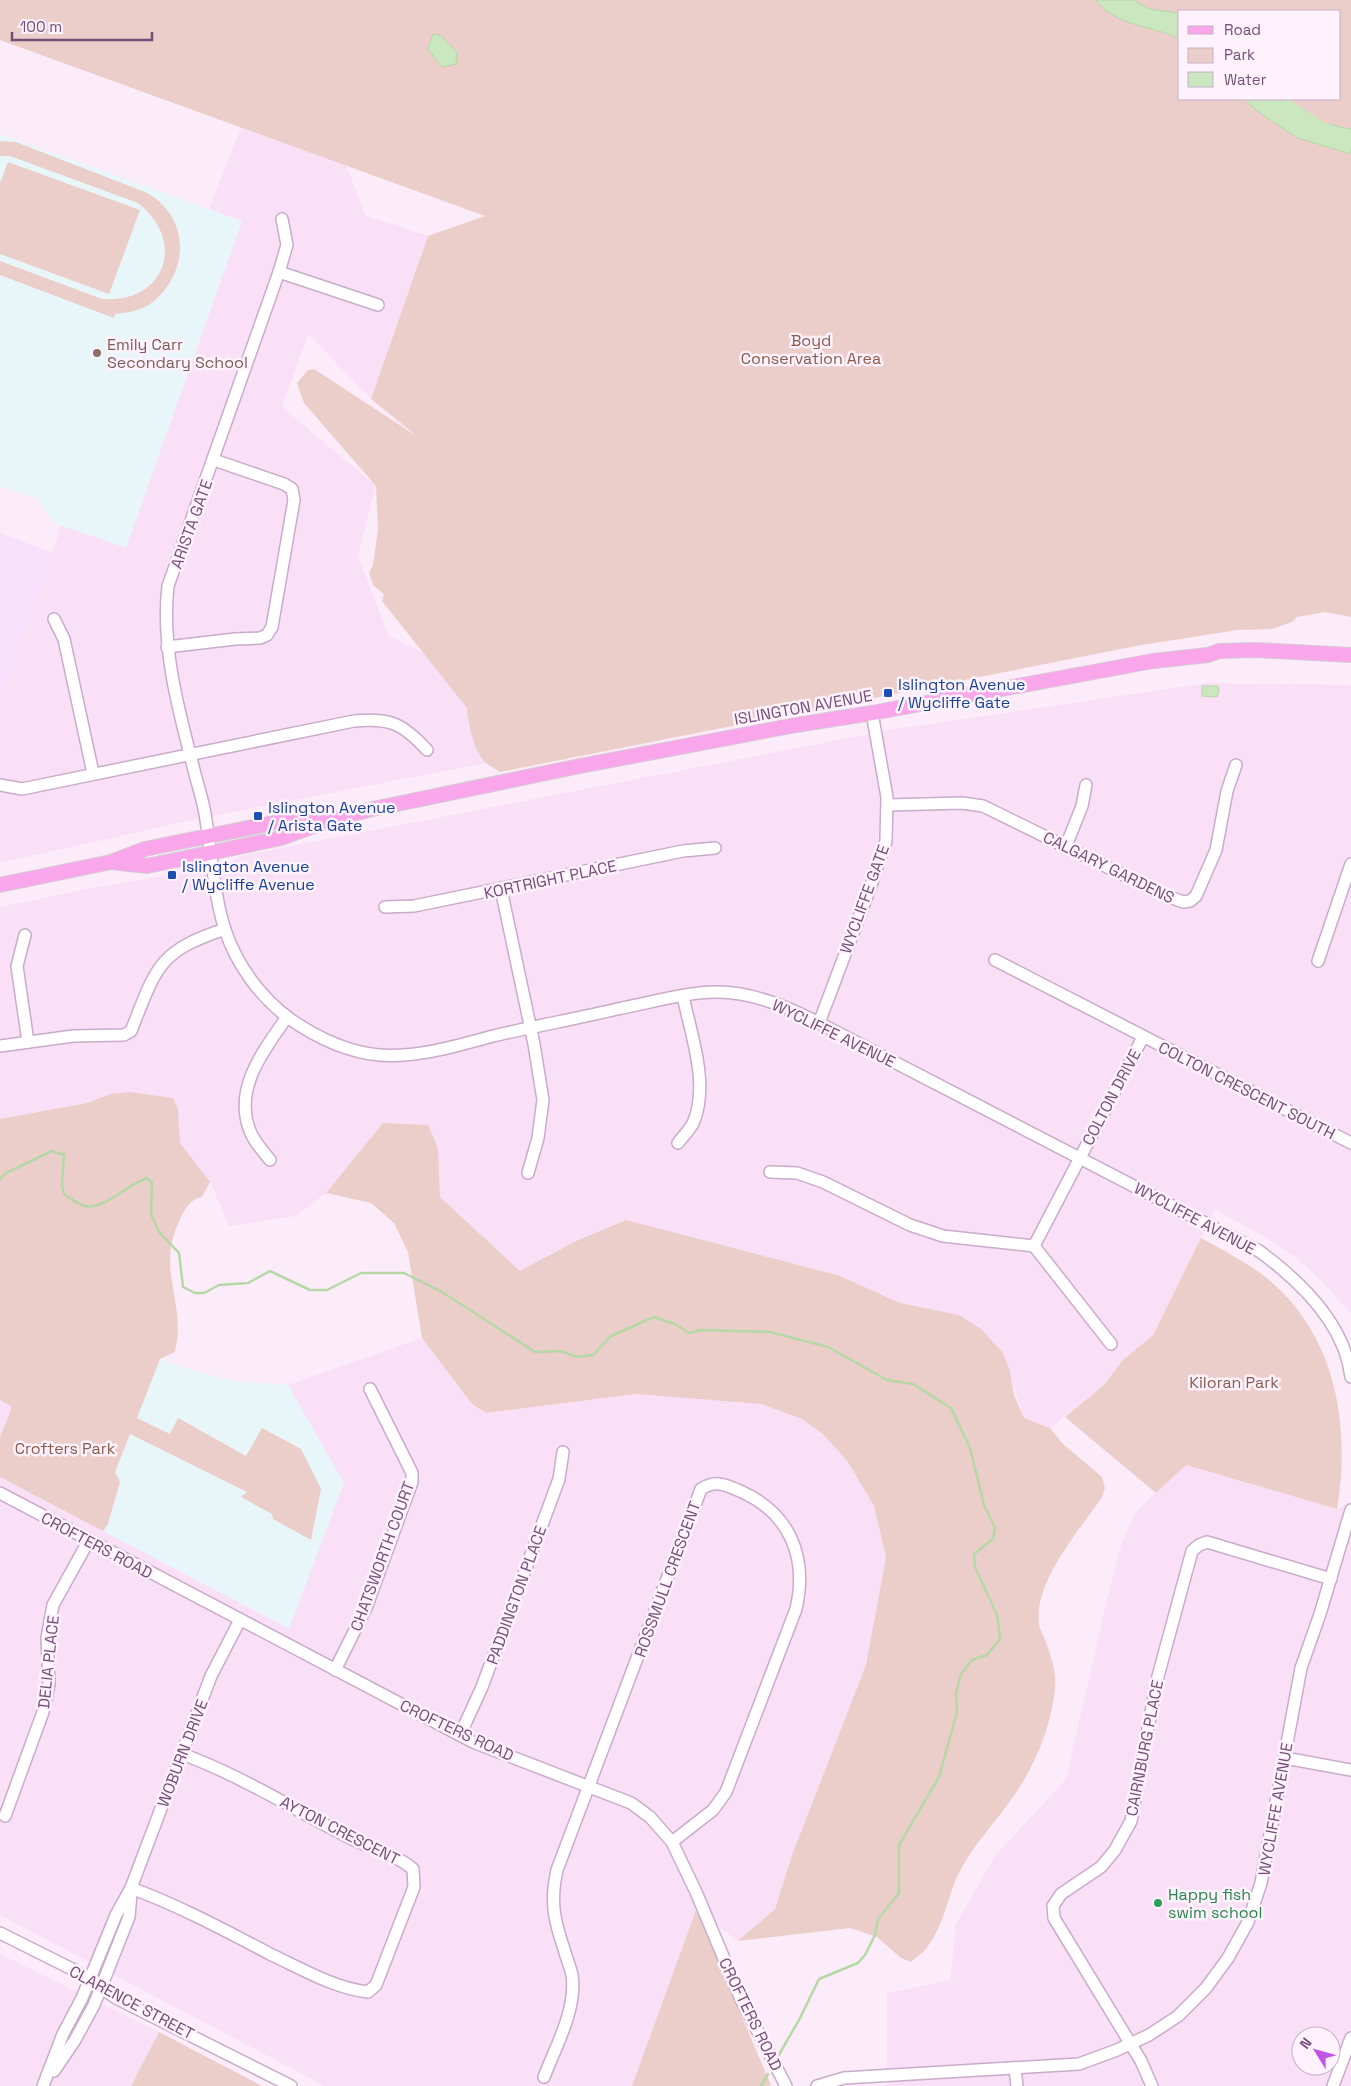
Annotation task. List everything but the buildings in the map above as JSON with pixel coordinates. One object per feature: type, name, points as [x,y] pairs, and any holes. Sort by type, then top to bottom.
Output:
[{"type":"main road","name":"ISLINGTON AVENUE","points":[[111,862],[147,866],[281,838],[325,822],[368,810],[580,766],[1153,661],[1208,655],[1219,651],[1299,651],[1351,655]]},
{"type":"main road","name":"ISLINGTON AVENUE","points":[[0,885],[111,862],[145,849],[278,822],[325,822]]},
{"type":"street","name":"ARISTA GATE","points":[[210,853],[206,817],[167,647],[165,609],[168,586],[279,272],[287,245],[282,220]]},
{"type":"street","points":[[279,272],[378,305]]},
{"type":"street","points":[[167,647],[260,638],[267,636],[272,627],[294,500],[292,489],[284,484],[214,460]]},
{"type":"street","points":[[54,619],[64,640],[92,773]]},
{"type":"street","name":"WYCLIFFE GATE","points":[[819,1022],[884,848],[888,805],[872,713]]},
{"type":"street","points":[[0,785],[22,789],[92,773],[354,721],[367,720],[394,723],[411,733],[427,750]]},
{"type":"street","name":"CALGARY GARDENS","points":[[888,805],[962,803],[983,806],[1162,894],[1183,902],[1190,901],[1196,896],[1216,850],[1227,791],[1236,765]]},
{"type":"street","points":[[1066,846],[1082,806],[1086,785]]},
{"type":"street","name":"KORTRIGHT PLACE","points":[[385,907],[414,906],[683,851],[714,848]]},
{"type":"street","name":"WYCLIFFE AVENUE","points":[[210,853],[225,929],[235,954],[246,973],[259,990],[287,1016],[310,1032],[347,1049],[379,1055],[414,1054],[683,996],[718,992],[741,994],[781,1006],[819,1022],[1235,1238],[1266,1256],[1301,1286],[1315,1301],[1347,1345],[1351,1377]]},
{"type":"street","points":[[1318,961],[1347,888],[1351,864]]},
{"type":"street","points":[[500,889],[530,1028],[543,1100],[538,1138],[528,1173]]},
{"type":"street","points":[[0,1046],[73,1036],[124,1035],[131,1031],[150,984],[163,962],[184,945],[225,929]]},
{"type":"street","points":[[26,935],[17,966],[28,1042]]},
{"type":"street","name":"COLTON CRESCENT SOUTH","points":[[995,960],[1351,1143]]},
{"type":"street","points":[[678,1143],[693,1123],[700,1091],[699,1072],[683,996]]},
{"type":"street","points":[[270,1160],[250,1132],[244,1107],[250,1075],[287,1016]]},
{"type":"street","name":"COLTON DRIVE","points":[[1034,1246],[1144,1037]]},
{"type":"street","points":[[770,1172],[797,1173],[823,1182],[910,1225],[934,1234],[1034,1246],[1111,1344]]},
{"type":"street","name":"CHATSWORTH COURT","points":[[335,1670],[366,1608],[412,1482],[412,1473],[370,1389]]},
{"type":"street","name":"PADDINGTON PLACE","points":[[460,1735],[482,1688],[560,1479],[563,1452]]},
{"type":"street","name":"ROSSMULL CRESCENT","points":[[544,2077],[567,2017],[572,1991],[572,1974],[553,1912],[557,1870],[590,1787],[701,1489],[711,1483],[743,1492],[774,1513],[793,1542],[798,1557],[800,1590],[796,1609],[726,1792],[713,1810],[672,1842]]},
{"type":"street","name":"CROFTERS ROAD","points":[[0,1493],[460,1735],[636,1807],[660,1827],[672,1842],[696,1892],[741,1999],[786,2086]]},
{"type":"street","name":"WYCLIFFE AVENUE","points":[[817,2086],[844,2078],[1079,2064],[1149,2035],[1178,2016],[1206,1988],[1228,1958],[1248,1922],[1261,1883],[1301,1668],[1331,1579],[1351,1510]]},
{"type":"street","name":"DELIA PLACE","points":[[5,1816],[44,1712],[49,1684],[47,1638],[54,1605],[89,1540]]},
{"type":"street","name":"CAIRNBURG PLACE","points":[[1130,2044],[1054,1918],[1053,1906],[1061,1894],[1101,1867],[1131,1822],[1157,1680],[1192,1552],[1199,1544],[1207,1542],[1331,1579]]},
{"type":"street","name":"WOBURN DRIVE","points":[[43,2086],[63,2034],[89,1980],[116,1915],[131,1888],[214,1670],[240,1620]]},
{"type":"street","name":"AYTON CRESCENT","points":[[131,1888],[175,1905],[318,1976],[353,1990],[368,1992],[376,1985],[414,1887],[413,1869],[401,1859],[353,1839],[223,1770],[182,1754]]},
{"type":"street","points":[[1285,1758],[1351,1770]]},
{"type":"street","name":"WOBURN DRIVE","points":[[43,2086],[75,2040],[94,2005],[129,1917],[131,1888]]},
{"type":"street","name":"CLARENCE STREET","points":[[0,1933],[74,1970],[116,1998],[291,2086]]},
{"type":"street","points":[[1333,2086],[1351,2038]]},
{"type":"street","points":[[1130,2044],[1152,2086]]},
{"type":"street","points":[[1015,2068],[1017,2086]]},
{"type":"shaded area","points":[[241,128],[346,165],[366,216],[428,236],[371,399],[308,334],[282,407],[376,486],[358,555],[388,635],[456,670],[507,759],[192,820],[0,863],[0,700],[53,553],[61,525],[126,547],[242,221],[209,209]]},
{"type":"shaded area","name":"Emily Carr Secondary School","points":[[0,134],[242,221],[126,548],[54,523],[36,498],[0,486]]},
{"type":"shaded area","points":[[0,533],[53,553],[0,700]]},
{"type":"shaded area","points":[[1208,683],[1351,685],[1351,1314],[1319,1278],[1291,1254],[1262,1235],[1215,1210],[1153,1335],[1123,1360],[1104,1385],[1050,1428],[1024,1418],[1003,1353],[959,1315],[900,1303],[840,1276],[520,1271],[440,1197],[383,1123],[326,1193],[296,1216],[229,1226],[210,1182],[180,1143],[87,1103],[0,1119],[0,907],[86,889],[165,876],[166,879],[179,876],[179,873],[185,872],[196,874],[232,867],[234,860],[240,856],[895,729]]},
{"type":"shaded area","points":[[422,1338],[472,1404],[486,1413],[636,1394],[761,1404],[802,1419],[823,1434],[848,1462],[874,1506],[886,1557],[866,1665],[792,1855],[775,1909],[738,1941],[696,1910],[632,2086],[325,2086],[0,1915],[0,1477],[93,1525],[343,1483],[288,1385]]},
{"type":"shaded area","points":[[160,1359],[232,1381],[288,1385],[344,1483],[289,1629],[103,1531],[108,1524],[120,1482],[115,1472]]},
{"type":"shaded area","points":[[0,1400],[12,1407],[0,1437]]},
{"type":"shaded area","points":[[1186,1465],[1337,1509],[1351,1502],[1351,2086],[887,2086],[887,1993],[950,1980],[956,1924],[995,1856],[1066,1779],[1122,1542],[1137,1510]]},
{"type":"shaded area","points":[[0,1954],[159,2032],[131,2086],[0,2086]]},
{"type":"green space","name":"Boyd Conservation Area","points":[[0,0],[1351,0],[1351,617],[1325,612],[1297,617],[1292,622],[1272,629],[1237,630],[1136,646],[500,772],[480,756],[474,743],[467,708],[382,601],[384,594],[373,585],[369,573],[373,565],[378,529],[376,486],[304,403],[297,383],[308,370],[314,369],[418,437],[371,399],[428,236],[485,216],[0,40]]},
{"type":"green space","points":[[0,141],[16,142],[145,192],[158,201],[168,211],[175,224],[179,237],[180,251],[172,279],[163,292],[148,306],[134,311],[115,314],[114,318],[0,275],[0,261],[102,299],[123,298],[141,292],[154,281],[162,268],[165,252],[162,235],[153,219],[138,203],[10,156],[0,156]]},
{"type":"green space","points":[[8,162],[140,210],[109,294],[0,254],[0,183]]},
{"type":"green space","name":"Crofters Park","points":[[130,1092],[173,1098],[178,1109],[180,1143],[210,1182],[202,1197],[187,1207],[175,1233],[170,1261],[178,1329],[175,1352],[160,1359],[137,1418],[170,1434],[178,1418],[246,1456],[262,1428],[301,1449],[321,1489],[311,1540],[273,1519],[272,1514],[241,1497],[247,1492],[130,1434],[115,1472],[120,1482],[108,1524],[103,1531],[0,1477],[0,1437],[12,1407],[0,1400],[0,1119],[87,1103],[111,1094]]},
{"type":"green space","points":[[383,1123],[428,1125],[438,1148],[440,1197],[520,1271],[574,1242],[626,1220],[840,1276],[900,1303],[959,1315],[981,1329],[1003,1353],[1010,1371],[1014,1395],[1024,1418],[1050,1428],[1063,1444],[1102,1477],[1105,1488],[1102,1497],[1060,1557],[1051,1573],[1039,1607],[1039,1623],[1055,1675],[1053,1702],[1041,1745],[1021,1785],[976,1845],[963,1866],[933,1938],[911,1962],[901,1958],[877,1937],[850,1928],[738,1941],[775,1909],[792,1855],[866,1665],[886,1557],[874,1506],[848,1462],[823,1434],[802,1419],[761,1404],[636,1394],[486,1413],[472,1404],[422,1338],[408,1252],[394,1223],[371,1203],[326,1193]]},
{"type":"green space","name":"Kiloran Park","points":[[1201,1238],[1245,1263],[1269,1280],[1292,1303],[1310,1328],[1324,1355],[1333,1384],[1342,1446],[1341,1478],[1337,1509],[1186,1465],[1156,1493],[1065,1417],[1104,1385],[1123,1360],[1153,1335]]},
{"type":"green space","points":[[696,1910],[771,2085],[769,2086],[632,2086]]},
{"type":"green space","points":[[159,2032],[262,2086],[131,2086]]},
{"type":"water","points":[[1096,0],[1134,0],[1149,9],[1177,13],[1178,38],[1124,21],[1104,9]]},
{"type":"water","points":[[433,34],[440,35],[457,52],[456,64],[442,67],[428,49]]},
{"type":"water","points":[[1245,100],[1272,100],[1294,115],[1307,120],[1351,129],[1351,154],[1298,138],[1257,111]]},
{"type":"water","points":[[1202,686],[1218,686],[1217,697],[1202,696]]},
{"type":"waterway","points":[[1276,100],[1319,129],[1351,141]]},
{"type":"waterway","points":[[0,1179],[6,1173],[52,1151],[64,1155],[62,1185],[64,1194],[85,1206],[100,1204],[147,1178],[152,1183],[151,1214],[159,1232],[179,1253],[183,1287],[195,1293],[204,1293],[219,1285],[248,1283],[270,1271],[310,1290],[327,1290],[361,1273],[404,1273],[442,1292],[535,1352],[561,1351],[577,1357],[593,1355],[611,1336],[654,1317],[675,1324],[689,1333],[701,1330],[770,1332],[828,1347],[887,1380],[913,1384],[951,1408],[970,1448],[984,1505],[995,1528],[993,1539],[974,1554],[975,1567],[997,1615],[1000,1639],[987,1655],[972,1660],[961,1674],[956,1693],[957,1712],[939,1777],[899,1845],[899,1893],[878,1919],[875,1935],[865,1955],[858,1963],[819,1979],[799,2020],[777,2058]]},
{"type":"waterway","points":[[761,2086],[768,2074]]},
{"type":"place","name":"Emily Carr Secondary School","points":[[97,353]]},
{"type":"place","name":"Islington Avenue / Wycliffe Gate","points":[[888,693]]},
{"type":"place","name":"Islington Avenue / Arista Gate","points":[[258,816]]},
{"type":"place","name":"Islington Avenue / Wycliffe Avenue","points":[[172,875]]},
{"type":"place","name":"Happy fish swim school","points":[[1158,1903]]}]
